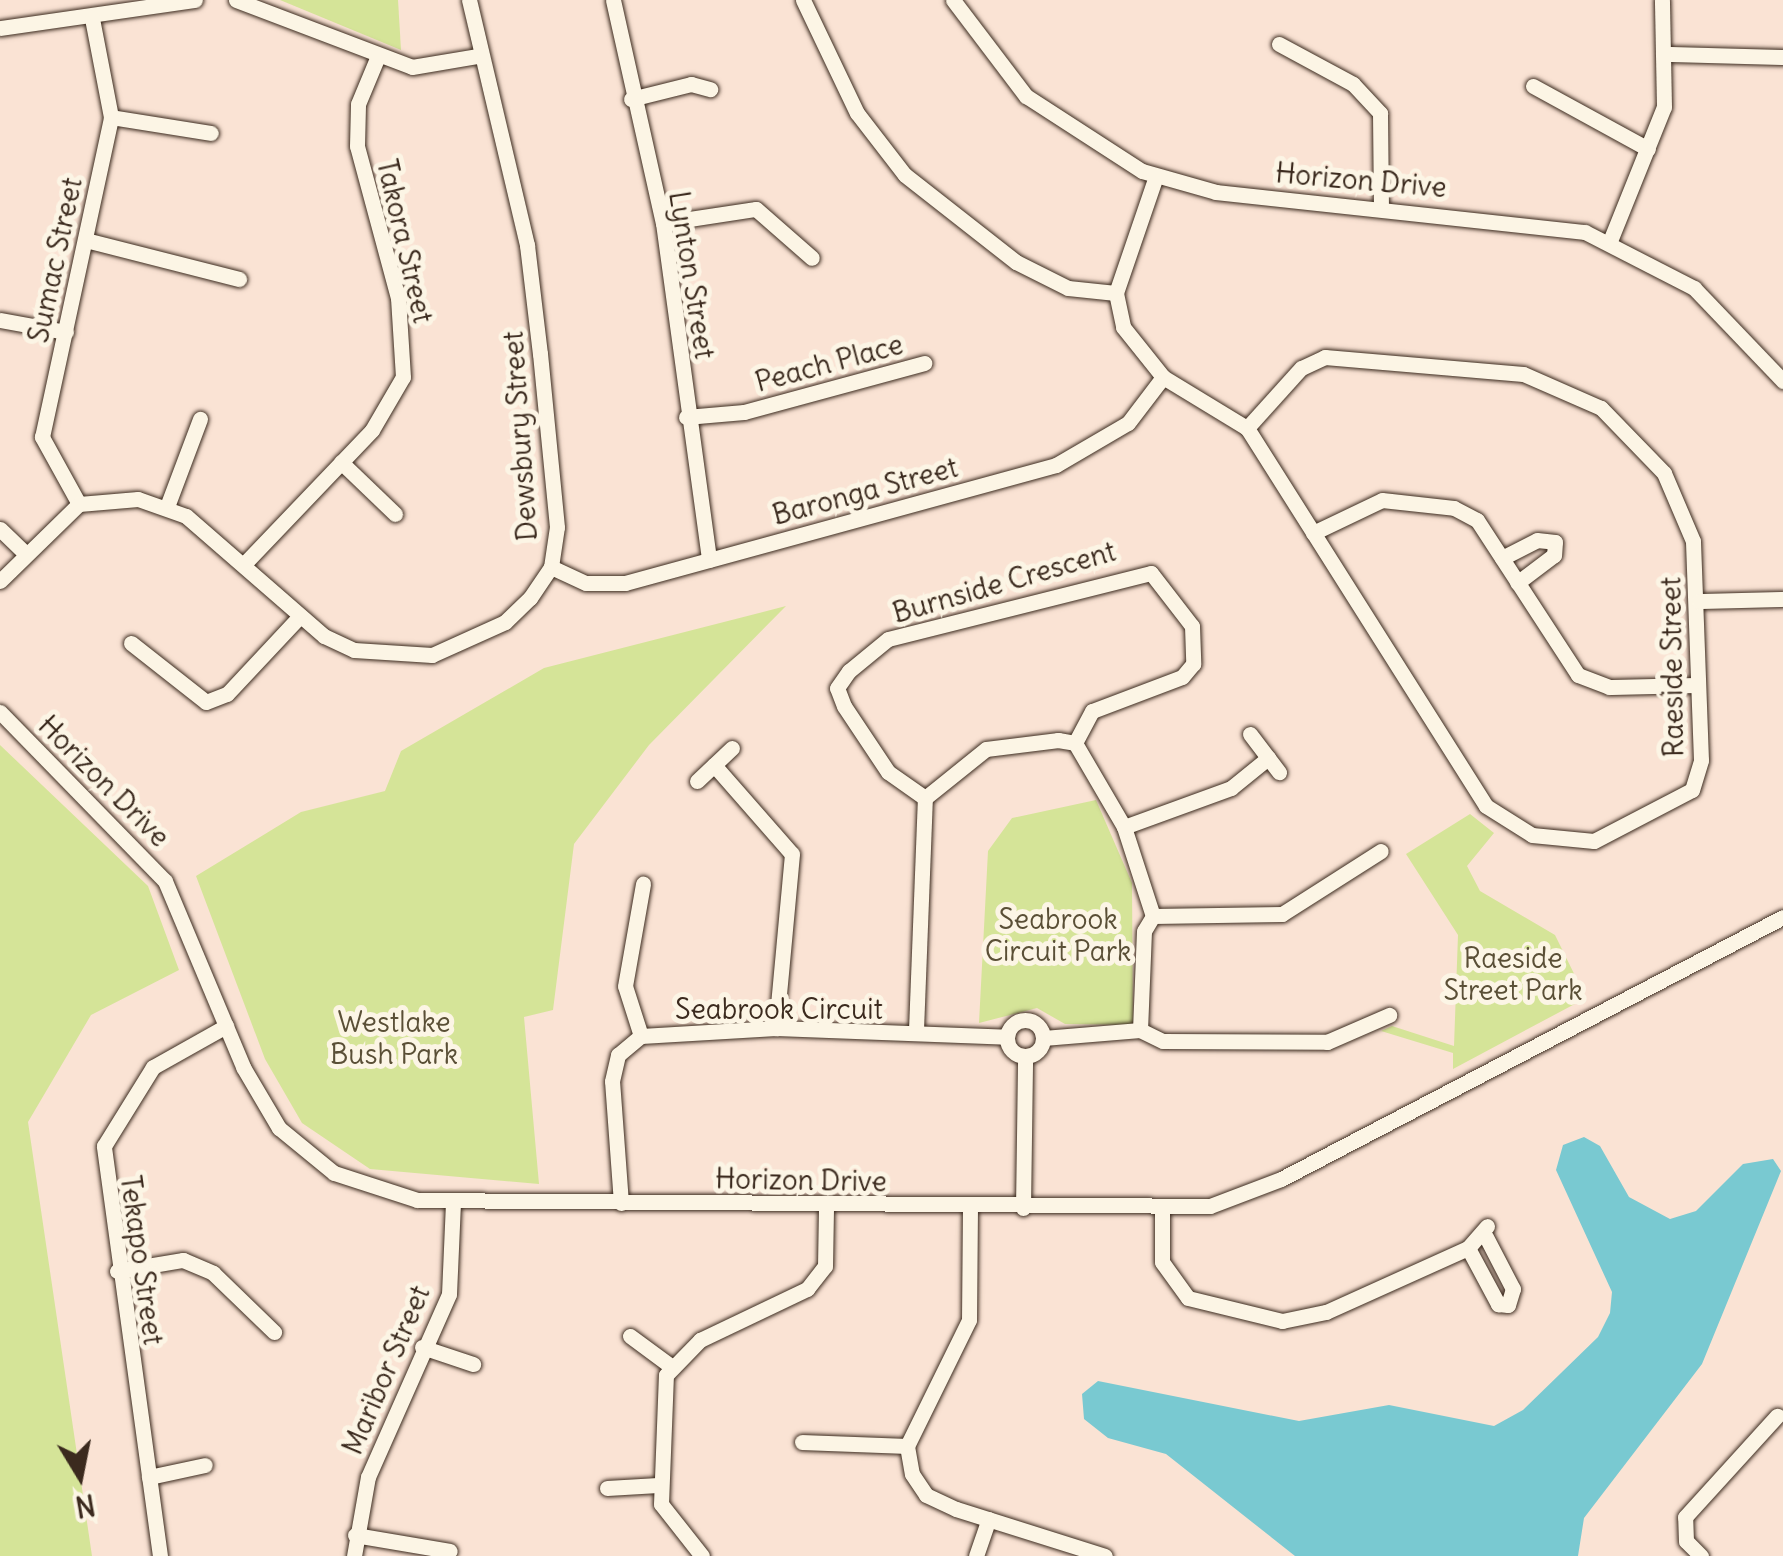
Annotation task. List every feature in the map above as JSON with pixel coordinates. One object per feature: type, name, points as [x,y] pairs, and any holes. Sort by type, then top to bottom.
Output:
[{"type":"street","points":[[0,28],[92,18],[195,0]]},
{"type":"street","points":[[236,0],[412,67],[478,56]]},
{"type":"street","name":"Dewsbury Street","points":[[168,504],[246,562],[300,616],[354,650],[432,655],[505,622],[551,567],[557,527],[527,245],[478,56],[469,0]]},
{"type":"street","name":"Lynton Street","points":[[613,0],[631,99],[664,223],[686,417],[709,560]]},
{"type":"street","points":[[804,0],[857,113],[905,175],[1016,262],[1068,288],[1116,293],[1156,176]]},
{"type":"street","name":"Horizon Drive","points":[[952,0],[1002,72],[1059,126],[1156,176],[1238,194],[1546,222],[1610,241],[1715,304],[1783,380]]},
{"type":"street","points":[[1610,241],[1648,149],[1668,54],[1662,0]]},
{"type":"street","name":"Sumac Street","points":[[79,504],[42,437],[111,117],[92,18]]},
{"type":"street","points":[[1278,44],[1354,84],[1380,113],[1381,206]]},
{"type":"street","points":[[1668,54],[1783,57]]},
{"type":"street","name":"Takora Street","points":[[246,562],[342,462],[403,378],[398,298],[356,146],[358,104],[378,56]]},
{"type":"street","points":[[631,99],[691,84],[710,89]]},
{"type":"street","points":[[1533,86],[1648,149]]},
{"type":"street","points":[[111,117],[211,134]]},
{"type":"street","points":[[664,223],[756,208],[812,258]]},
{"type":"street","points":[[86,240],[239,279]]},
{"type":"street","name":"Raeside Street","points":[[1116,293],[1139,355],[1164,377],[1247,428],[1472,790],[1496,817],[1532,835],[1597,841],[1692,790],[1698,601],[1690,529],[1664,473],[1600,408],[1563,386],[1523,374],[1326,358],[1301,368],[1247,428]]},
{"type":"street","points":[[0,320],[66,332]]},
{"type":"street","name":"Peach Place","points":[[686,417],[744,412],[924,363]]},
{"type":"street","name":"Baronga Street","points":[[551,567],[609,586],[1096,449],[1164,377]]},
{"type":"street","points":[[0,581],[79,504],[168,504],[200,419]]},
{"type":"street","points":[[342,462],[394,514]]},
{"type":"street","points":[[1312,533],[1382,500],[1424,500],[1477,520],[1566,664],[1590,683],[1698,685]]},
{"type":"street","points":[[0,529],[26,554]]},
{"type":"street","points":[[1502,558],[1537,540],[1554,542],[1554,555],[1517,583]]},
{"type":"street","name":"Burnside Crescent","points":[[925,798],[888,772],[844,706],[837,688],[849,671],[888,639],[1151,573],[1192,626],[1192,664],[1182,677],[1092,712],[1075,742]]},
{"type":"street","points":[[1698,601],[1783,599]]},
{"type":"street","points":[[131,643],[187,696],[206,702],[226,694],[300,616]]},
{"type":"street","name":"Horizon Drive","points":[[0,712],[149,858],[266,1110],[313,1158],[372,1190],[453,1202],[1162,1208],[1250,1194],[1783,917]]},
{"type":"street","points":[[1124,827],[1232,788],[1274,765],[1250,734]]},
{"type":"street","points":[[925,798],[986,749],[1075,742],[1124,827],[1153,916],[1144,931],[1140,1030]]},
{"type":"street","points":[[697,781],[732,748]]},
{"type":"street","points":[[714,765],[792,854],[776,1028]]},
{"type":"street","name":"Seabrook Circuit","points":[[916,1030],[925,798]]},
{"type":"street","points":[[1153,916],[1282,914],[1382,851]]},
{"type":"street","points":[[641,1036],[625,986],[643,884]]},
{"type":"street","points":[[1025,1056],[1043,1038],[1140,1030],[1163,1041],[1327,1042],[1389,1015]]},
{"type":"street","name":"Seabrook Circuit","points":[[621,1203],[612,1081],[618,1055],[641,1036],[776,1028],[916,1030],[1007,1037],[1025,1020],[1043,1038]]},
{"type":"street","name":"Tekapo Street","points":[[160,1556],[117,1271],[104,1146],[154,1067],[226,1026]]},
{"type":"street","points":[[1007,1037],[1025,1056],[1024,1208]]},
{"type":"street","name":"Maribor Street","points":[[354,1556],[354,1535],[368,1477],[422,1347],[449,1294],[453,1202]]},
{"type":"street","points":[[702,1556],[674,1529],[658,1485],[660,1407],[672,1368],[700,1340],[807,1289],[825,1266],[826,1206]]},
{"type":"street","points":[[970,1206],[966,1337],[907,1446],[926,1495],[1106,1556]]},
{"type":"street","points":[[1162,1208],[1162,1262],[1188,1298],[1282,1321],[1326,1312],[1468,1248],[1486,1231],[1512,1289],[1508,1306],[1498,1304],[1468,1248]]},
{"type":"street","points":[[117,1271],[183,1260],[214,1273],[274,1332]]},
{"type":"street","points":[[630,1336],[672,1368]]},
{"type":"street","points":[[422,1347],[473,1364]]},
{"type":"street","points":[[1701,1556],[1686,1541],[1686,1517],[1777,1416]]},
{"type":"street","points":[[802,1442],[907,1446]]},
{"type":"street","points":[[149,1477],[204,1466]]},
{"type":"street","points":[[606,1488],[658,1485]]},
{"type":"street","points":[[976,1556],[989,1519]]},
{"type":"street","points":[[354,1535],[450,1551]]},
{"type":"green space","points":[[280,0],[398,0],[401,50]]},
{"type":"green space","name":"Westlake Bush Park","points":[[786,606],[649,745],[574,844],[553,1010],[524,1017],[539,1184],[370,1169],[302,1123],[265,1059],[196,876],[301,812],[385,791],[401,751],[544,668]]},
{"type":"green space","points":[[0,745],[148,886],[179,970],[91,1015],[28,1122],[92,1556],[0,1556]]},
{"type":"green space","name":"Seabrook Circuit Park","points":[[1096,800],[1132,883],[1133,1025],[1065,1024],[1037,1008],[979,1023],[988,851],[1012,818]]},
{"type":"green space","name":"Raeside Street Park","points":[[1470,814],[1494,833],[1467,866],[1480,891],[1555,935],[1586,998],[1453,1069],[1453,1053],[1381,1031],[1392,1026],[1454,1046],[1458,935],[1406,854]]},
{"type":"water","points":[[1584,1137],[1600,1146],[1629,1197],[1670,1219],[1696,1211],[1743,1164],[1773,1159],[1781,1171],[1702,1364],[1584,1518],[1578,1556],[1295,1556],[1166,1454],[1108,1438],[1084,1419],[1082,1394],[1098,1381],[1299,1421],[1389,1405],[1494,1426],[1523,1410],[1598,1337],[1610,1313],[1612,1292],[1556,1170],[1563,1145]]}]
